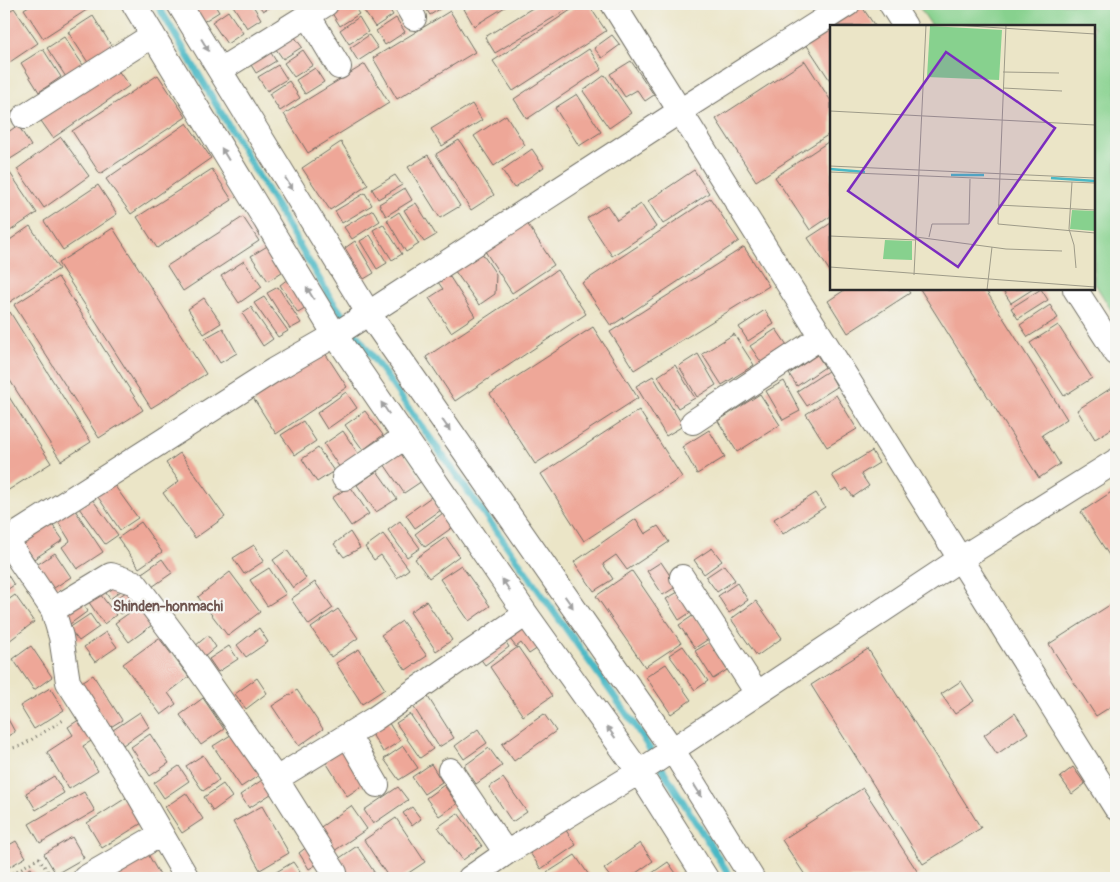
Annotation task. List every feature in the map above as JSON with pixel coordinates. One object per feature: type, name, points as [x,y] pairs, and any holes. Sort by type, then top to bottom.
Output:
[{"type":"street","points":[[134,4],[336,334],[526,614],[656,760],[752,878]]},
{"type":"street","points":[[180,4],[366,315],[656,760],[706,878]]},
{"type":"street","points":[[612,4],[1116,808]]},
{"type":"street","points":[[187,878],[68,682],[61,636],[53,610],[5,541],[274,370],[366,315],[848,4]]},
{"type":"street","points":[[891,4],[905,25]]},
{"type":"street","points":[[220,70],[317,9],[339,67]]},
{"type":"street","points":[[24,117],[153,35]]},
{"type":"street","points":[[1076,290],[1116,353]]},
{"type":"street","points":[[693,422],[821,337]]},
{"type":"street","points":[[344,478],[405,437]]},
{"type":"street","points":[[450,770],[490,869],[960,559],[1116,461]]},
{"type":"street","points":[[53,610],[111,574],[135,583],[197,666],[276,779],[335,873],[336,878]]},
{"type":"street","points":[[682,576],[757,693]]},
{"type":"street","points":[[276,779],[374,719],[526,614]]},
{"type":"street","points":[[348,735],[377,785]]},
{"type":"street","points":[[85,878],[161,834]]},
{"type":"path","points":[[4,750],[21,746],[84,707]]},
{"type":"path","points":[[4,878],[39,858],[52,878]]},
{"type":"green space","points":[[917,4],[1116,4],[1116,318],[1095,284],[1095,25],[931,25]]},
{"type":"building","points":[[32,4],[96,4],[43,38],[24,9]]},
{"type":"building","points":[[191,4],[214,4],[219,12],[203,22]]},
{"type":"building","points":[[232,4],[252,4],[261,19],[247,28]]},
{"type":"building","points":[[258,4],[275,4],[263,11]]},
{"type":"building","points":[[340,4],[352,4],[359,14],[340,26],[330,10]]},
{"type":"building","points":[[376,4],[386,4],[393,15],[375,27],[364,11]]},
{"type":"building","points":[[423,4],[448,4],[430,15]]},
{"type":"building","points":[[472,4],[510,4],[474,26],[464,9]]},
{"type":"building","points":[[539,4],[576,4],[495,53],[485,37]]},
{"type":"building","points":[[580,4],[588,4],[606,31],[513,91],[493,61]]},
{"type":"building","points":[[860,4],[874,25],[830,25],[830,80],[804,41]]},
{"type":"building","points":[[14,8],[38,43],[4,66],[4,15]]},
{"type":"building","points":[[228,11],[243,33],[227,44],[212,22]]},
{"type":"building","points":[[450,11],[475,52],[397,99],[373,58]]},
{"type":"building","points":[[93,16],[113,48],[89,64],[68,32]]},
{"type":"building","points":[[359,17],[368,32],[349,44],[340,30]]},
{"type":"building","points":[[396,18],[405,32],[385,45],[376,31]]},
{"type":"building","points":[[291,32],[302,47],[283,59],[273,45]]},
{"type":"building","points":[[369,35],[378,48],[358,61],[350,48]]},
{"type":"building","points":[[612,35],[620,45],[602,58],[594,48]]},
{"type":"building","points":[[64,37],[83,65],[66,77],[47,48]]},
{"type":"building","points":[[268,48],[276,61],[256,73],[248,60]]},
{"type":"building","points":[[43,49],[61,77],[39,92],[21,63]]},
{"type":"building","points":[[589,49],[602,69],[527,119],[514,99]]},
{"type":"building","points":[[303,50],[313,65],[294,77],[284,63]]},
{"type":"building","points":[[631,61],[654,95],[645,101],[637,90],[625,97],[610,74]]},
{"type":"building","points":[[805,61],[830,99],[830,134],[756,181],[716,119]]},
{"type":"building","points":[[365,64],[389,103],[308,153],[284,114]]},
{"type":"building","points":[[278,65],[287,79],[267,91],[258,77]]},
{"type":"building","points":[[115,66],[129,86],[53,138],[39,118]]},
{"type":"building","points":[[315,68],[324,82],[305,94],[296,80]]},
{"type":"building","points":[[158,75],[186,117],[100,174],[72,131]]},
{"type":"building","points":[[605,75],[631,113],[609,128],[583,91]]},
{"type":"building","points":[[289,81],[300,98],[280,111],[269,94]]},
{"type":"building","points":[[577,94],[601,132],[579,146],[555,108]]},
{"type":"building","points":[[472,104],[482,120],[442,146],[431,129]]},
{"type":"building","points":[[506,115],[525,145],[494,166],[474,136]]},
{"type":"building","points":[[187,123],[211,158],[131,214],[106,179]]},
{"type":"building","points":[[18,125],[31,146],[4,163],[4,135]]},
{"type":"building","points":[[61,137],[89,176],[44,208],[17,169]]},
{"type":"building","points":[[459,140],[494,195],[471,210],[436,154]]},
{"type":"building","points":[[830,141],[830,217],[810,230],[775,177]]},
{"type":"building","points":[[341,142],[368,185],[330,210],[302,168]]},
{"type":"building","points":[[532,149],[544,167],[514,188],[502,170]]},
{"type":"building","points":[[428,155],[460,206],[440,218],[408,167]]},
{"type":"building","points":[[212,169],[232,200],[157,248],[137,217]]},
{"type":"building","points":[[8,170],[37,213],[4,235],[4,173]]},
{"type":"building","points":[[694,170],[709,193],[663,224],[648,201]]},
{"type":"building","points":[[395,175],[402,185],[378,199],[372,189]]},
{"type":"building","points":[[98,185],[117,214],[63,250],[44,221]]},
{"type":"building","points":[[405,188],[412,200],[386,216],[379,204]]},
{"type":"building","points":[[365,193],[372,205],[342,223],[335,211]]},
{"type":"building","points":[[710,198],[739,241],[611,326],[582,283]]},
{"type":"building","points":[[416,203],[436,235],[424,242],[404,210]]},
{"type":"building","points":[[641,204],[656,227],[612,256],[587,218],[607,205],[617,220]]},
{"type":"building","points":[[373,210],[380,221],[352,239],[344,227]]},
{"type":"building","points":[[399,212],[419,244],[406,252],[387,220]]},
{"type":"building","points":[[243,217],[259,241],[183,291],[167,266]]},
{"type":"building","points":[[525,220],[554,265],[512,293],[483,248]]},
{"type":"building","points":[[383,224],[402,254],[392,260],[373,230]]},
{"type":"building","points":[[830,224],[830,271],[808,238]]},
{"type":"building","points":[[30,226],[59,269],[4,306],[4,244]]},
{"type":"building","points":[[113,228],[206,374],[151,408],[58,263]]},
{"type":"building","points":[[370,235],[387,263],[377,269],[360,241]]},
{"type":"building","points":[[355,241],[374,273],[364,279],[345,248]]},
{"type":"building","points":[[269,245],[285,270],[268,281],[251,256]]},
{"type":"building","points":[[744,247],[769,286],[634,370],[610,332]]},
{"type":"building","points":[[479,249],[496,274],[495,294],[479,305],[452,267]]},
{"type":"building","points":[[244,261],[262,287],[239,303],[221,276]]},
{"type":"building","points":[[557,270],[586,314],[455,401],[426,357]]},
{"type":"building","points":[[446,271],[475,316],[451,332],[429,298],[443,289],[435,278]]},
{"type":"building","points":[[58,277],[143,410],[99,438],[14,305]]},
{"type":"building","points":[[289,278],[308,307],[298,313],[280,285]]},
{"type":"building","points":[[278,287],[301,323],[290,329],[267,293]]},
{"type":"building","points":[[844,290],[908,290],[910,293],[848,333],[828,301]]},
{"type":"building","points":[[921,290],[986,290],[1067,419],[1042,435],[1060,464],[1039,478]]},
{"type":"building","points":[[1007,290],[1031,290],[1011,303],[1004,292]]},
{"type":"building","points":[[1039,290],[1042,290],[1048,300],[1018,319],[1011,308]]},
{"type":"building","points":[[264,297],[288,331],[278,337],[254,303]]},
{"type":"building","points":[[204,298],[221,323],[204,334],[188,309]]},
{"type":"building","points":[[1050,305],[1058,318],[1028,337],[1020,325]]},
{"type":"building","points":[[251,307],[273,339],[263,346],[242,313]]},
{"type":"building","points":[[765,310],[774,324],[748,341],[739,327]]},
{"type":"building","points":[[10,312],[91,442],[61,461],[4,371],[4,316]]},
{"type":"building","points":[[1058,325],[1092,378],[1064,396],[1030,343]]},
{"type":"building","points":[[593,327],[638,398],[535,464],[490,394]]},
{"type":"building","points":[[223,328],[237,353],[220,363],[205,338]]},
{"type":"building","points":[[776,329],[787,345],[761,362],[750,346]]},
{"type":"building","points":[[734,334],[754,365],[722,385],[702,354]]},
{"type":"building","points":[[323,350],[347,387],[276,434],[252,396]]},
{"type":"building","points":[[698,354],[716,385],[697,397],[679,366]]},
{"type":"building","points":[[817,355],[825,367],[797,386],[789,374]]},
{"type":"building","points":[[675,365],[695,398],[678,408],[658,376]]},
{"type":"building","points":[[828,371],[837,387],[807,406],[797,391]]},
{"type":"building","points":[[653,376],[683,426],[666,436],[636,386]]},
{"type":"building","points":[[784,381],[800,411],[783,420],[766,391]]},
{"type":"building","points":[[1116,385],[1116,426],[1095,439],[1077,410]]},
{"type":"building","points":[[4,389],[51,463],[7,491],[4,485]]},
{"type":"building","points":[[346,392],[357,408],[327,429],[317,413]]},
{"type":"building","points":[[760,394],[780,425],[737,452],[718,421]]},
{"type":"building","points":[[836,395],[857,429],[827,447],[806,414]]},
{"type":"building","points":[[639,410],[682,477],[584,541],[541,474]]},
{"type":"building","points":[[365,411],[383,435],[363,450],[345,425]]},
{"type":"building","points":[[303,421],[316,441],[295,455],[281,435]]},
{"type":"building","points":[[709,430],[725,457],[697,474],[682,447]]},
{"type":"building","points":[[343,431],[359,455],[340,468],[324,444]]},
{"type":"building","points":[[318,448],[334,471],[317,482],[302,459]]},
{"type":"building","points":[[402,451],[422,481],[404,493],[384,464]]},
{"type":"building","points":[[872,451],[879,463],[861,474],[869,486],[853,497],[847,488],[842,491],[832,475]]},
{"type":"building","points":[[180,453],[225,517],[195,538],[163,493],[179,481],[166,463]]},
{"type":"building","points":[[377,471],[397,499],[376,512],[357,485]]},
{"type":"building","points":[[112,482],[138,518],[120,530],[96,494]]},
{"type":"building","points":[[350,486],[369,514],[351,526],[332,498]]},
{"type":"building","points":[[1116,489],[1116,566],[1081,512]]},
{"type":"building","points":[[816,493],[825,507],[783,534],[774,519]]},
{"type":"building","points":[[431,497],[441,510],[415,528],[406,515]]},
{"type":"building","points":[[92,499],[118,535],[105,544],[79,508]]},
{"type":"building","points":[[71,504],[103,552],[77,569],[62,547],[70,541],[54,515]]},
{"type":"building","points":[[443,513],[453,527],[425,547],[415,534]]},
{"type":"building","points":[[636,519],[645,534],[658,526],[669,542],[627,570],[616,555],[603,564],[613,579],[594,591],[574,562]]},
{"type":"building","points":[[49,520],[63,540],[34,559],[20,539]]},
{"type":"building","points":[[400,521],[420,548],[407,557],[388,530]]},
{"type":"building","points":[[141,522],[162,552],[139,568],[118,538]]},
{"type":"building","points":[[350,532],[360,548],[344,557],[334,544]]},
{"type":"building","points":[[383,534],[409,569],[397,578],[381,555],[374,560],[365,547]]},
{"type":"building","points":[[446,537],[459,556],[429,578],[415,559]]},
{"type":"building","points":[[254,545],[264,561],[244,574],[233,558]]},
{"type":"building","points":[[712,548],[722,561],[704,574],[694,560]]},
{"type":"building","points":[[287,550],[306,578],[293,588],[273,560]]},
{"type":"building","points":[[55,553],[71,577],[51,590],[35,566]]},
{"type":"building","points":[[162,559],[172,573],[152,587],[142,573]]},
{"type":"building","points":[[661,562],[677,586],[663,595],[647,571]]},
{"type":"building","points":[[461,565],[490,606],[469,621],[440,579]]},
{"type":"building","points":[[724,565],[735,580],[717,592],[706,577]]},
{"type":"building","points":[[269,568],[286,594],[267,606],[250,580]]},
{"type":"building","points":[[4,569],[14,585],[4,592]]},
{"type":"building","points":[[632,571],[681,643],[645,667],[596,596]]},
{"type":"building","points":[[230,572],[260,612],[228,636],[198,597]]},
{"type":"building","points":[[315,582],[333,608],[309,625],[291,599]]},
{"type":"building","points":[[737,583],[748,600],[729,613],[718,596]]},
{"type":"building","points":[[102,587],[125,588],[110,599]]},
{"type":"building","points":[[97,590],[116,615],[104,624],[86,598]]},
{"type":"building","points":[[129,590],[137,602],[120,614],[111,602]]},
{"type":"building","points":[[678,592],[691,612],[679,620],[666,599]]},
{"type":"building","points":[[15,595],[34,622],[9,641],[4,634],[4,603]]},
{"type":"building","points":[[79,599],[88,611],[70,624],[61,612]]},
{"type":"building","points":[[426,601],[452,640],[436,651],[410,612]]},
{"type":"building","points":[[756,601],[782,638],[757,656],[731,619]]},
{"type":"building","points":[[1116,601],[1116,706],[1115,704],[1096,716],[1049,644]]},
{"type":"building","points":[[139,606],[152,625],[129,642],[115,623]]},
{"type":"building","points":[[338,609],[358,638],[331,657],[311,628]]},
{"type":"building","points":[[90,614],[99,627],[79,641],[69,628]]},
{"type":"building","points":[[694,615],[710,638],[695,648],[679,625]]},
{"type":"building","points":[[402,621],[427,656],[406,670],[381,635]]},
{"type":"building","points":[[523,621],[541,646],[529,654],[521,643],[516,647],[506,634]]},
{"type":"building","points":[[259,628],[268,642],[246,657],[237,645]]},
{"type":"building","points":[[106,632],[117,647],[95,662],[84,647]]},
{"type":"building","points":[[208,635],[216,647],[203,658],[194,647]]},
{"type":"building","points":[[502,636],[509,647],[485,665],[477,654]]},
{"type":"building","points":[[159,638],[189,677],[168,693],[176,704],[161,715],[123,664]]},
{"type":"building","points":[[710,642],[727,670],[713,679],[695,651]]},
{"type":"building","points":[[31,646],[52,677],[34,690],[13,659]]},
{"type":"building","points":[[229,646],[238,659],[218,672],[209,659]]},
{"type":"building","points":[[683,646],[708,681],[695,690],[669,655]]},
{"type":"building","points":[[518,647],[552,696],[523,716],[490,667]]},
{"type":"building","points":[[359,649],[385,689],[362,704],[336,663]]},
{"type":"building","points":[[868,649],[981,828],[923,864],[811,685]]},
{"type":"building","points":[[666,664],[691,700],[671,714],[646,677]]},
{"type":"building","points":[[93,675],[122,720],[109,728],[80,683]]},
{"type":"building","points":[[257,678],[267,693],[246,709],[235,694]]},
{"type":"building","points":[[961,681],[974,701],[955,714],[941,694]]},
{"type":"building","points":[[50,688],[64,710],[34,729],[20,706]]},
{"type":"building","points":[[297,690],[323,729],[299,746],[272,706]]},
{"type":"building","points":[[428,697],[454,738],[439,747],[413,706]]},
{"type":"building","points":[[203,698],[224,729],[201,745],[180,715]]},
{"type":"building","points":[[4,712],[15,732],[4,738]]},
{"type":"building","points":[[140,712],[149,727],[123,745],[113,730]]},
{"type":"building","points":[[1015,713],[1028,733],[997,754],[984,735]]},
{"type":"building","points":[[410,714],[433,749],[420,758],[396,723]]},
{"type":"building","points":[[544,714],[556,731],[514,761],[502,744]]},
{"type":"building","points":[[80,719],[93,740],[83,746],[98,771],[69,789],[47,752],[73,735],[68,727]]},
{"type":"building","points":[[387,720],[400,741],[383,752],[370,731]]},
{"type":"building","points":[[478,729],[487,743],[464,759],[455,746]]},
{"type":"building","points":[[234,733],[261,774],[241,787],[213,746]]},
{"type":"building","points":[[150,734],[169,763],[150,776],[131,747]]},
{"type":"building","points":[[403,746],[418,768],[399,780],[384,759]]},
{"type":"building","points":[[342,748],[365,784],[347,796],[324,759]]},
{"type":"building","points":[[489,748],[502,766],[476,784],[464,766]]},
{"type":"building","points":[[203,755],[219,780],[203,791],[186,766]]},
{"type":"building","points":[[431,764],[442,782],[424,794],[412,777]]},
{"type":"building","points":[[179,766],[189,781],[164,798],[154,783]]},
{"type":"building","points":[[1073,767],[1085,784],[1072,794],[1060,777]]},
{"type":"building","points":[[54,776],[64,793],[36,810],[26,793]]},
{"type":"building","points":[[265,778],[274,792],[249,808],[240,795]]},
{"type":"building","points":[[503,778],[527,812],[512,822],[489,787]]},
{"type":"building","points":[[223,784],[232,797],[213,811],[204,797]]},
{"type":"building","points":[[444,785],[457,804],[439,816],[426,798]]},
{"type":"building","points":[[398,787],[408,800],[373,824],[364,810]]},
{"type":"building","points":[[863,788],[919,874],[913,878],[807,878],[782,840]]},
{"type":"building","points":[[84,792],[95,811],[40,843],[29,824]]},
{"type":"building","points":[[186,793],[203,819],[182,833],[165,807]]},
{"type":"building","points":[[126,798],[142,823],[102,848],[87,823]]},
{"type":"building","points":[[262,806],[289,853],[260,870],[233,822]]},
{"type":"building","points":[[351,806],[367,829],[331,853],[315,831]]},
{"type":"building","points":[[412,807],[421,819],[412,826],[403,813]]},
{"type":"building","points":[[458,813],[482,846],[463,860],[438,827]]},
{"type":"building","points":[[396,818],[425,862],[401,878],[389,878],[364,840]]},
{"type":"building","points":[[563,826],[576,845],[541,869],[528,850]]},
{"type":"building","points":[[72,837],[84,858],[56,874],[44,854]]},
{"type":"building","points":[[16,841],[26,857],[4,870],[4,848]]},
{"type":"building","points":[[640,843],[653,861],[629,878],[611,878],[604,869]]},
{"type":"building","points":[[308,846],[319,863],[309,869],[299,853]]},
{"type":"building","points":[[357,846],[378,878],[345,878],[334,862]]},
{"type":"building","points":[[145,849],[161,877],[112,878],[108,871]]},
{"type":"building","points":[[575,855],[591,878],[539,878]]},
{"type":"building","points":[[293,862],[304,878],[276,878],[273,874]]},
{"type":"building","points":[[668,862],[678,876],[675,878],[645,878]]},
{"type":"building","points":[[31,868],[38,878],[14,878]]},
{"type":"waterway","points":[[157,4],[331,299],[634,724],[731,878]]},
{"type":"district","name":"Shinden-honmachi","points":[[168,606]]}]
